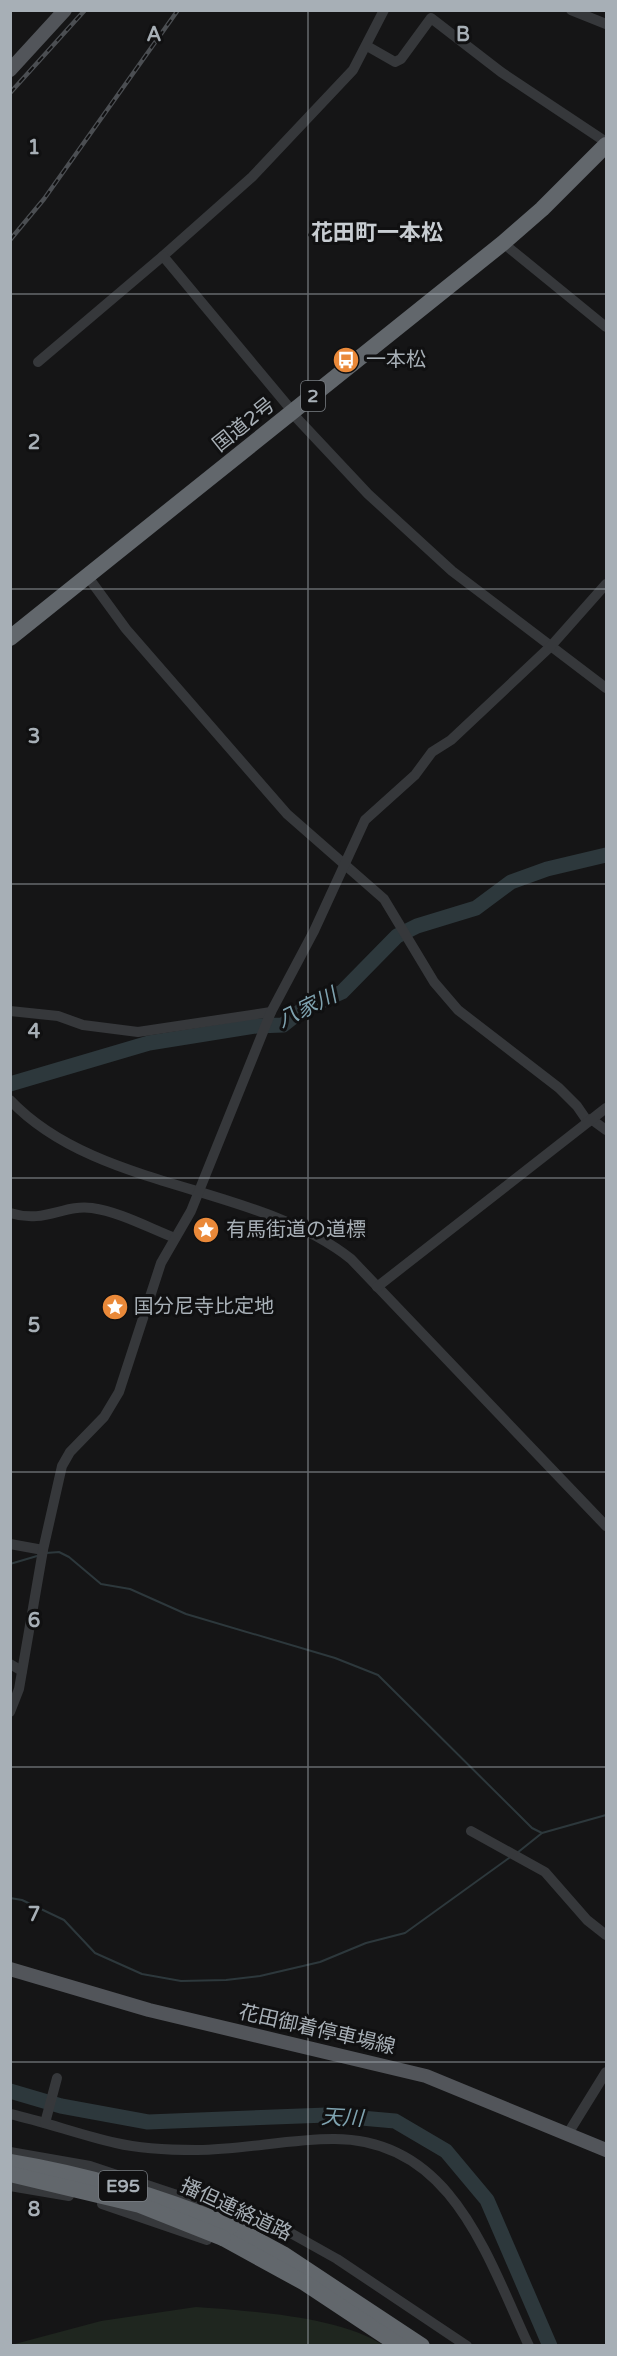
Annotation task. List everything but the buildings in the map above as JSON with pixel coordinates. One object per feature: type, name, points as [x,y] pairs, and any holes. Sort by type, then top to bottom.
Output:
[{"type":"highway","name":"国道2号","points":[[10,638],[503,243],[542,209],[606,143]]},
{"type":"highway","name":"播但連絡道路","points":[[10,2162],[80,2175],[134,2189],[227,2232],[283,2254],[422,2346]]},
{"type":"highway","name":"播但連絡道路","points":[[10,2174],[140,2205],[227,2232],[400,2346]]},
{"type":"main road","points":[[10,70],[65,10]]},
{"type":"main road","name":"花田御着停車場線","points":[[10,1969],[140,2008],[426,2076],[606,2150]]},
{"type":"street","points":[[38,362],[252,177],[353,70],[384,10]]},
{"type":"street","points":[[571,10],[606,24]]},
{"type":"street","points":[[367,46],[395,62],[401,59],[431,18],[501,72],[606,143]]},
{"type":"street","points":[[503,243],[606,327]]},
{"type":"street","points":[[163,256],[293,413],[368,494],[452,571],[606,688]]},
{"type":"street","points":[[88,577],[126,629],[287,814],[384,899],[434,982],[458,1010],[559,1088],[590,1121],[606,1130]]},
{"type":"street","points":[[10,1712],[22,1671],[43,1550],[62,1466],[70,1452],[104,1417],[118,1392],[161,1263],[200,1193],[271,1012],[314,931],[343,864],[366,820],[415,775],[432,752],[451,740],[551,646],[606,584]]},
{"type":"street","points":[[10,1011],[17,1014],[58,1016],[83,1025],[138,1032],[271,1012]]},
{"type":"street","points":[[10,1100],[45,1132],[96,1156],[277,1219],[327,1240],[351,1259],[606,1526]]},
{"type":"street","points":[[377,1287],[606,1108]]},
{"type":"street","points":[[10,1213],[46,1217],[67,1210],[91,1208],[175,1238]]},
{"type":"street","points":[[10,1544],[43,1550]]},
{"type":"street","points":[[10,1664],[22,1671]]},
{"type":"street","points":[[471,1832],[545,1872],[587,1920],[606,1935]]},
{"type":"street","points":[[567,2135],[606,2072]]},
{"type":"street","points":[[45,2123],[57,2078]]},
{"type":"street","points":[[11,2115],[118,2144],[162,2149],[200,2150],[294,2140],[336,2139],[370,2143],[404,2155],[435,2177],[470,2222],[529,2346]]},
{"type":"street","points":[[10,2152],[90,2166],[222,2210]]},
{"type":"street","points":[[10,2186],[76,2197],[116,2208],[207,2240],[222,2210],[235,2204],[244,2207],[337,2259],[467,2346]]},
{"type":"shaded area","points":[[196,2307],[267,2313],[318,2321],[365,2335],[383,2345],[11,2345],[101,2321]]},
{"type":"waterway","name":"八家川","points":[[10,1084],[149,1043],[256,1026],[283,1025],[302,1010],[342,992],[397,936],[417,926],[476,908],[511,882],[547,869],[606,855]]},
{"type":"waterway","points":[[46,1553],[59,1552],[69,1557],[101,1584],[130,1589],[186,1614],[335,1658],[378,1675],[532,1828],[542,1833]]},
{"type":"waterway","points":[[10,1564],[37,1556]]},
{"type":"waterway","points":[[517,1853],[542,1833],[606,1815]]},
{"type":"waterway","points":[[10,1898],[22,1900],[64,1920],[95,1953],[142,1974],[181,1981],[226,1980],[260,1976],[320,1962],[366,1943],[405,1933],[509,1858]]},
{"type":"waterway","name":"天川","points":[[10,2091],[61,2106],[148,2122],[327,2115],[395,2121],[446,2151],[487,2200],[550,2346]]},
{"type":"railway","points":[[10,93],[85,10]]},
{"type":"railway","points":[[10,240],[44,199],[178,10]]},
{"type":"place","name":"一本松","points":[[346,360]]},
{"type":"place","name":"有馬街道の道標","points":[[206,1230]]},
{"type":"place","name":"国分尼寺比定地","points":[[115,1307]]},
{"type":"district","name":"花田町一本松","points":[[377,233]]}]
